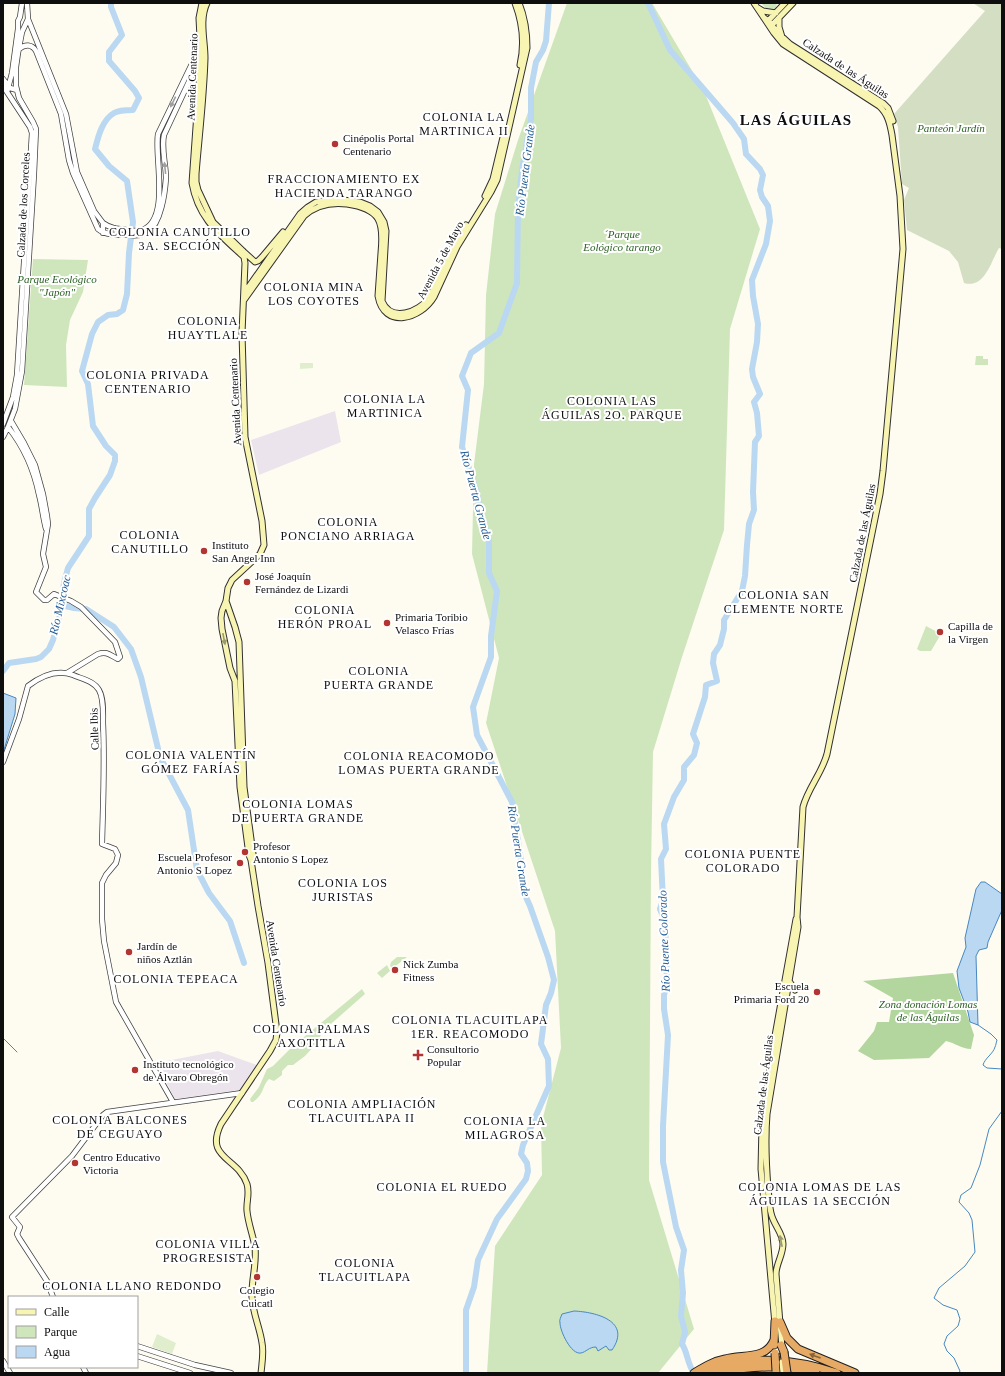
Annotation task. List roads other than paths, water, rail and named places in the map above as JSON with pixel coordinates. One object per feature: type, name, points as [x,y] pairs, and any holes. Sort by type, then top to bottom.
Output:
[{"type":"highway","points":[[706,1373],[764,1353],[768,1350],[774,1340],[777,1321]]},
{"type":"highway","points":[[777,1321],[787,1338],[798,1349],[853,1372]]},
{"type":"highway","points":[[774,1340],[787,1373]]},
{"type":"highway","points":[[757,1355],[779,1351]]},
{"type":"highway","points":[[779,1351],[779,1372]]},
{"type":"highway","points":[[721,1373],[737,1363],[762,1360],[791,1362],[837,1373]]},
{"type":"highway","points":[[694,1373],[715,1362],[793,1368],[816,1373]]},
{"type":"main road","name":"Avenida Centenario","points":[[202,3],[199,18],[203,46],[192,174],[194,192],[204,215],[211,226],[243,254]]},
{"type":"main road","name":"Avenida Centenario","points":[[207,3],[203,14],[203,46],[196,182],[203,203],[213,222],[243,254],[245,263],[242,345],[245,437],[262,521],[264,545],[260,554],[232,580],[222,611],[221,623],[230,668],[237,675]]},
{"type":"main road","name":"Avenida 5 de Mayo","points":[[244,293],[302,211],[313,206],[324,204],[343,204],[362,207],[372,212],[379,222],[382,230],[382,264],[378,296],[380,305],[386,312],[397,317],[408,317],[418,313],[427,306],[434,297],[457,247],[494,186],[502,162],[507,128],[523,49],[523,33],[515,3]]},
{"type":"main road","name":"Avenida 5 de Mayo","points":[[507,128],[527,48],[527,32],[524,16],[519,3]]},
{"type":"main road","points":[[782,37],[779,27],[779,19],[780,12],[785,3]]},
{"type":"main road","points":[[766,21],[793,3]]},
{"type":"main road","points":[[755,5],[763,11],[780,12]]},
{"type":"main road","name":"Calzada de las Águilas","points":[[755,5],[780,41],[792,51],[883,109],[890,124],[897,170],[903,249],[880,494],[828,754],[803,807],[797,917],[763,1117],[761,1169],[769,1260],[775,1298],[779,1351]]},
{"type":"main road","points":[[771,27],[779,19]]},
{"type":"main road","name":"Calzada de las Águilas","points":[[771,27],[790,44],[886,105],[894,124],[897,170]]},
{"type":"main road","points":[[244,301],[296,225],[313,206]]},
{"type":"main road","points":[[243,254],[252,260],[258,261],[285,229],[293,222]]},
{"type":"main road","name":"Avenida Centenario","points":[[226,601],[238,634],[237,675],[240,787],[248,855],[251,860],[277,1032],[274,1044],[220,1124],[217,1130],[215,1142],[216,1147],[244,1177],[248,1188],[246,1210],[255,1252],[252,1298],[254,1314],[262,1341],[261,1373]]},
{"type":"main road","name":"Calzada de las Águilas","points":[[775,1298],[776,1269],[783,1244],[782,1238],[770,1213],[767,1169],[767,1118],[798,927],[797,917]]},
{"type":"main road","points":[[789,981],[795,990]]},
{"type":"main road","points":[[766,1224],[769,1221],[773,1222]]},
{"type":"main road","points":[[769,1260],[774,1264],[779,1261]]},
{"type":"street","points":[[17,90],[8,89],[12,73],[18,21],[22,3]]},
{"type":"street","points":[[27,3],[28,19],[66,114],[77,172],[94,211],[103,223],[111,228],[137,233],[149,225],[155,214],[160,188],[157,141],[158,134],[203,46]]},
{"type":"street","points":[[20,17],[25,16],[28,19]]},
{"type":"street","name":"Calzada de los Corceles","points":[[3,424],[13,397],[17,375],[36,132],[34,125],[20,101],[17,90],[16,67],[22,32],[28,19]]},
{"type":"street","points":[[19,49],[25,45],[35,48],[61,114],[69,160],[73,173],[98,229],[103,233],[113,234],[147,232],[152,229],[159,216],[165,183],[162,141],[201,56]]},
{"type":"street","points":[[3,79],[8,78],[12,73]]},
{"type":"street","name":"Calzada de los Corceles","points":[[3,79],[15,104],[30,127],[32,133],[22,371],[11,421],[3,436]]},
{"type":"street","name":"Calzada de los Corceles","points":[[3,86],[8,89]]},
{"type":"street","points":[[15,104],[20,101]]},
{"type":"street","points":[[164,120],[169,123]]},
{"type":"street","points":[[103,223],[103,233]]},
{"type":"street","points":[[11,421],[29,452],[38,476],[47,516],[48,524],[43,554],[46,567],[36,592],[44,600],[55,594],[77,603],[115,642],[120,656],[118,659],[109,653],[104,652],[90,658],[67,673]]},
{"type":"street","points":[[8,426],[32,467],[40,495],[46,530]]},
{"type":"street","name":"Calle Ibis","points":[[3,762],[20,719],[28,686],[41,677],[51,674],[67,673],[96,686],[101,696],[104,738],[102,844],[115,849],[117,851],[118,859],[116,864],[103,879],[102,884],[102,919],[104,941],[116,1002],[173,1102]]},
{"type":"street","points":[[53,1296],[47,1281],[18,1238],[16,1234],[20,1227],[12,1217],[72,1156],[103,1115],[112,1111],[242,1092]]},
{"type":"street","points":[[138,1346],[195,1365],[231,1373]]},
{"type":"street","points":[[138,1356],[191,1373],[195,1365]]},
{"type":"street","points":[[3,1361],[10,1373]]},
{"type":"water","points":[[3,693],[16,698],[15,714],[3,753]]},
{"type":"water","points":[[981,882],[985,882],[1002,894],[1002,910],[988,942],[987,948],[979,950],[976,956],[978,1025],[970,1022],[959,988],[957,971],[966,947],[965,938],[976,889]]},
{"type":"water","points":[[574,1311],[592,1313],[601,1316],[615,1325],[618,1332],[617,1340],[612,1350],[609,1350],[606,1346],[598,1351],[596,1347],[581,1353],[577,1353],[570,1346],[560,1327],[560,1321],[562,1314]]},
{"type":"waterway","name":"Río Mixcoac","points":[[3,671],[9,663],[36,659],[41,657],[49,649],[60,615],[64,583],[68,568],[89,536],[89,509],[110,475],[115,461],[115,455],[106,446],[93,426],[88,384],[82,371],[92,334],[98,322],[108,315],[117,314],[123,310],[127,294],[129,253],[133,222],[127,181],[109,166],[95,149],[101,129],[106,120],[116,112],[133,110],[139,98],[135,91],[109,61],[109,52],[122,35],[111,7],[111,3]]},
{"type":"waterway","name":"Río Puerta Grande","points":[[466,1373],[466,1310],[474,1287],[478,1260],[497,1219],[526,1179],[528,1171],[527,1163],[521,1154],[523,1145],[549,1086],[548,1059],[541,1044],[546,1005],[554,980],[548,957],[524,893],[522,867],[512,802],[477,735],[473,707],[491,657],[491,636],[497,591],[489,573],[489,540],[481,514],[477,493],[462,447],[468,390],[462,376],[471,353],[499,333],[517,283],[518,208],[522,170],[531,119],[531,88],[536,62],[546,41],[549,3]]},
{"type":"waterway","name":"Río Puente Colorado","points":[[648,3],[670,50],[733,123],[744,139],[746,154],[760,169],[763,175],[760,190],[762,197],[768,206],[770,221],[766,244],[752,280],[758,324],[757,342],[752,369],[753,377],[760,394],[754,402],[757,413],[759,436],[755,442],[753,492],[754,510],[749,524],[745,576],[742,591],[724,620],[724,629],[720,645],[714,654],[713,663],[717,681],[706,685],[705,697],[693,734],[697,743],[694,755],[684,767],[684,780],[674,797],[664,824],[666,849],[661,859],[663,900],[660,909],[665,921],[667,983],[664,995],[664,1009],[668,1035],[663,1126],[663,1162],[676,1227],[684,1250],[681,1270],[683,1293],[681,1316],[685,1332],[682,1344],[694,1373]]},
{"type":"waterway","points":[[61,605],[86,609],[114,627],[131,649],[141,677],[160,757],[188,810],[197,870],[209,893],[230,921],[244,963]]},
{"type":"waterway","points":[[978,1025],[997,1040],[993,1052],[985,1060],[983,1065],[987,1068],[1002,1069]]},
{"type":"waterway","points":[[3,1038],[17,1052]]},
{"type":"waterway","points":[[959,1373],[960,1371],[954,1358],[947,1351],[944,1344],[947,1336],[958,1326],[960,1319],[957,1310],[943,1305],[934,1298],[939,1288],[965,1266],[975,1252],[972,1220],[969,1213],[959,1202],[961,1195],[971,1188],[980,1165],[989,1129],[1002,1111]]},
{"type":"place","name":"Cinépolis Portal Centenario","points":[[335,144]]},
{"type":"place","name":"Instituto San Angel Inn","points":[[204,551]]},
{"type":"place","name":"José Joaquín Fernández de Lizardi","points":[[247,582]]},
{"type":"place","name":"Primaria Toribio Velasco Frías","points":[[387,623]]},
{"type":"place","name":"Capilla de la Virgen","points":[[940,632]]},
{"type":"place","name":"Profesor Antonio S Lopez","points":[[245,852]]},
{"type":"place","name":"Escuela Profesor Antonio S Lopez","points":[[240,863]]},
{"type":"place","name":"Jardín de niños Aztlán","points":[[129,952]]},
{"type":"place","name":"Nick Zumba Fitness","points":[[395,970]]},
{"type":"place","name":"Escuela Primaria Ford 20","points":[[817,992]]},
{"type":"place","name":"Consultorio Popular","points":[[418,1055]]},
{"type":"place","name":"Instituto tecnológico de Álvaro Obregón","points":[[135,1070]]},
{"type":"place","name":"Centro Educativo Victoria","points":[[75,1163]]},
{"type":"place","name":"Colegio Cuicatl","points":[[257,1277]]},
{"type":"district","name":"LAS ÁGUILAS","points":[[796,120]]},
{"type":"district","name":"COLONIA LA MARTINICA II","points":[[464,124]]},
{"type":"district","name":"FRACCIONAMIENTO EX HACIENDA TARANGO","points":[[344,186]]},
{"type":"district","name":"COLONIA CANUTILLO 3A. SECCIÓN","points":[[180,239]]},
{"type":"district","name":"COLONIA MINA LOS COYOTES","points":[[314,294]]},
{"type":"district","name":"COLONIA HUAYTLALE","points":[[208,328]]},
{"type":"district","name":"COLONIA PRIVADA CENTENARIO","points":[[148,382]]},
{"type":"district","name":"COLONIA LA MARTINICA","points":[[385,406]]},
{"type":"district","name":"COLONIA LAS ÁGUILAS 2O. PARQUE","points":[[612,408]]},
{"type":"district","name":"COLONIA PONCIANO ARRIAGA","points":[[348,529]]},
{"type":"district","name":"COLONIA CANUTILLO","points":[[150,542]]},
{"type":"district","name":"COLONIA SAN CLEMENTE NORTE","points":[[784,602]]},
{"type":"district","name":"COLONIA HERÓN PROAL","points":[[325,617]]},
{"type":"district","name":"COLONIA PUERTA GRANDE","points":[[379,678]]},
{"type":"district","name":"COLONIA VALENTÍN GÓMEZ FARÍAS","points":[[191,762]]},
{"type":"district","name":"COLONIA REACOMODO LOMAS PUERTA GRANDE","points":[[419,763]]},
{"type":"district","name":"COLONIA LOMAS DE PUERTA GRANDE","points":[[298,811]]},
{"type":"district","name":"COLONIA PUENTE COLORADO","points":[[743,861]]},
{"type":"district","name":"COLONIA LOS JURISTAS","points":[[343,890]]},
{"type":"district","name":"COLONIA TEPEACA","points":[[176,979]]},
{"type":"district","name":"COLONIA TLACUITLAPA 1ER. REACOMODO","points":[[470,1027]]},
{"type":"district","name":"COLONIA PALMAS AXOTITLA","points":[[312,1036]]},
{"type":"district","name":"COLONIA AMPLIACIÓN TLACUITLAPA II","points":[[362,1111]]},
{"type":"district","name":"COLONIA BALCONES DE CEGUAYO","points":[[120,1127]]},
{"type":"district","name":"COLONIA LA MILAGROSA","points":[[505,1128]]},
{"type":"district","name":"COLONIA EL RUEDO","points":[[442,1187]]},
{"type":"district","name":"COLONIA LOMAS DE LAS ÁGUILAS 1A SECCIÓN","points":[[820,1194]]},
{"type":"district","name":"COLONIA VILLA PROGRESISTA","points":[[208,1251]]},
{"type":"district","name":"COLONIA TLACUITLAPA","points":[[365,1270]]},
{"type":"district","name":"COLONIA LLANO REDONDO","points":[[132,1286]]},
{"type":"park label","name":"Panteón Jardín","points":[[951,128]]},
{"type":"park label","name":"´Parque Eológico tarango","points":[[622,240]]},
{"type":"park label","name":"Parque Ecológico \"Japón\"","points":[[57,285]]},
{"type":"park label","name":"Zona donación Lomas de las Águilas","points":[[928,1010]]}]
